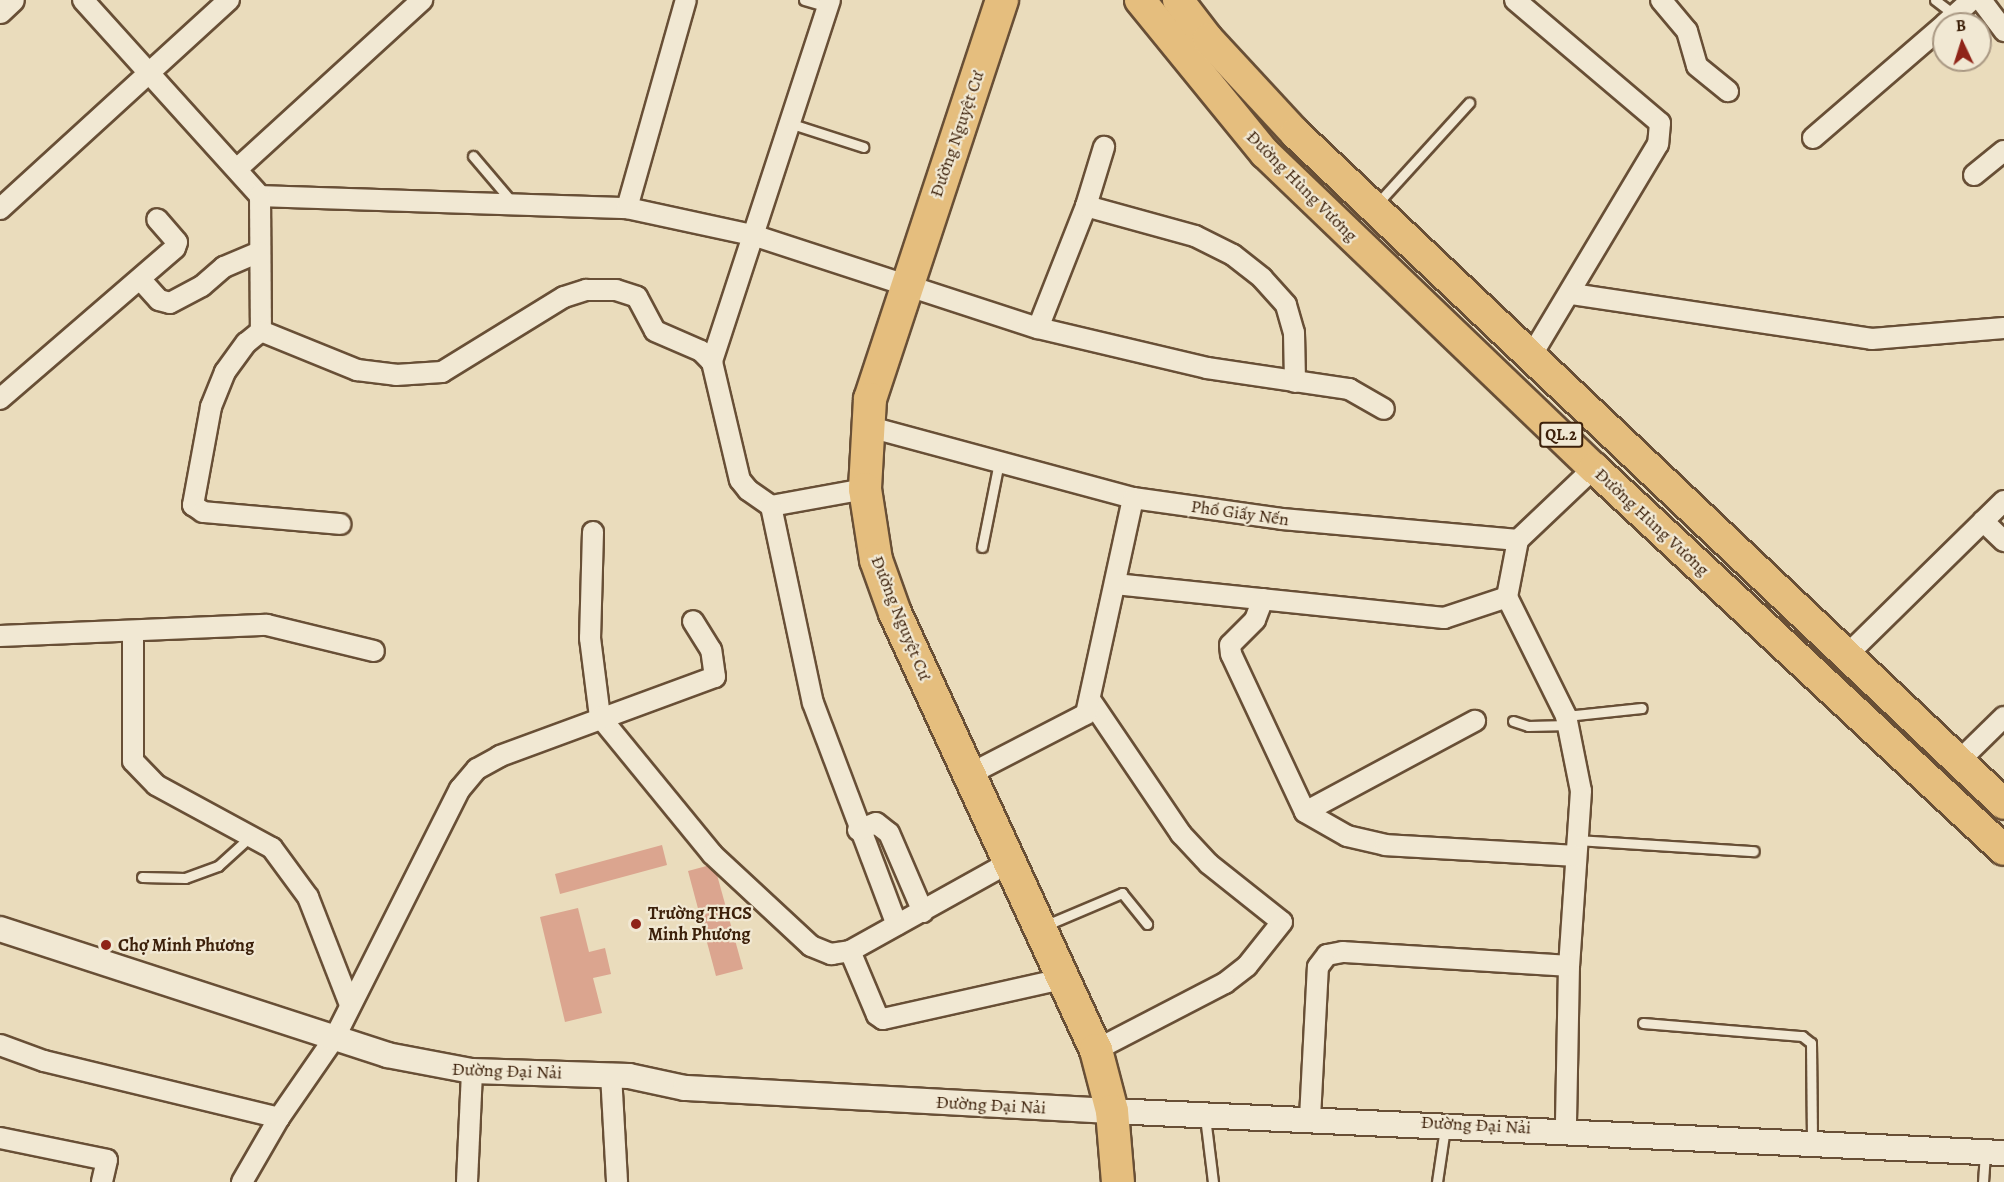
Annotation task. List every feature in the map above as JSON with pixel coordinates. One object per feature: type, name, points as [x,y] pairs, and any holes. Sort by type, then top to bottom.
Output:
[{"type":"highway","name":"Đường Nguyệt Cư","points":[[1002,0],[906,286],[866,426],[865,489],[876,560],[968,776],[1066,978],[1096,1050],[1112,1111],[1118,1182]]},
{"type":"main road","name":"Đường Hùng Vương","points":[[1140,0],[1265,153],[1594,468],[2004,850]]},
{"type":"main road","name":"Đường Hùng Vương","points":[[1178,0],[1208,39],[1287,124],[1373,208],[2004,804]]},
{"type":"main road","points":[[1616,488],[1641,463]]},
{"type":"street","points":[[0,11],[12,0]]},
{"type":"street","points":[[83,0],[260,196],[261,330],[225,372],[211,408],[194,505],[203,512],[340,524]]},
{"type":"street","points":[[0,209],[229,0]]},
{"type":"street","points":[[237,169],[422,0]]},
{"type":"street","points":[[627,208],[686,0]]},
{"type":"street","points":[[1515,0],[1660,123],[1658,144],[1572,294],[1530,358]]},
{"type":"street","points":[[1660,0],[1687,31],[1697,66],[1728,91]]},
{"type":"street","points":[[1958,12],[1972,0]]},
{"type":"street","points":[[1981,0],[2004,31]]},
{"type":"street","points":[[829,3],[756,236],[712,362],[740,480],[771,506],[813,703],[858,830],[897,925]]},
{"type":"street","points":[[1813,138],[1932,35]]},
{"type":"street","points":[[1038,328],[1086,206],[1104,147]]},
{"type":"street","points":[[1974,175],[2004,151]]},
{"type":"street","points":[[260,196],[627,208],[756,236],[1038,328],[1207,368],[1349,388],[1383,409]]},
{"type":"street","points":[[1086,206],[1195,236],[1233,255],[1262,278],[1286,305],[1294,333],[1295,382]]},
{"type":"street","points":[[0,399],[177,246],[157,219]]},
{"type":"street","points":[[140,279],[159,300],[170,303],[202,286],[224,267],[259,252]]},
{"type":"street","points":[[261,330],[357,370],[396,375],[441,372],[564,297],[586,290],[616,290],[637,297],[655,331],[712,362]]},
{"type":"street","points":[[1572,294],[1872,339],[2004,328]]},
{"type":"street","name":"Phố Giấy Nến","points":[[866,426],[1133,498],[1282,519],[1518,540]]},
{"type":"street","points":[[1566,1129],[1569,966],[1581,791],[1568,720],[1507,597],[1518,540],[1594,468]]},
{"type":"street","points":[[771,506],[865,489]]},
{"type":"street","points":[[968,776],[1077,720],[1091,701],[1133,498]]},
{"type":"street","points":[[1846,656],[2004,501]]},
{"type":"street","points":[[1983,521],[2004,541]]},
{"type":"street","points":[[593,532],[590,638],[600,717],[733,876],[811,946],[831,954],[850,951],[1010,862]]},
{"type":"street","points":[[1115,584],[1444,618],[1507,597]]},
{"type":"street","points":[[1263,599],[1255,620],[1230,645],[1232,654],[1305,812],[1347,836],[1385,845],[1577,848]]},
{"type":"street","points":[[242,1182],[279,1118],[335,1037],[460,789],[477,769],[600,717],[715,677],[711,650],[693,621]]},
{"type":"street","points":[[0,636],[267,625],[374,651]]},
{"type":"street","points":[[133,631],[133,761],[156,785],[272,848],[308,897],[350,1005]]},
{"type":"street","points":[[1091,701],[1181,834],[1209,864],[1282,922],[1247,966],[1225,983],[1096,1050]]},
{"type":"street","points":[[1959,761],[2004,717]]},
{"type":"street","points":[[1305,812],[1475,721]]},
{"type":"street","points":[[858,830],[876,823],[889,833],[923,912]]},
{"type":"street","name":"Đường Đại Nải","points":[[0,929],[415,1063],[472,1071],[611,1074],[685,1088],[1112,1111],[1566,1129],[1994,1152]]},
{"type":"street","points":[[850,951],[877,1015],[883,1019],[1066,978]]},
{"type":"street","points":[[1310,1118],[1318,967],[1327,955],[1343,952],[1569,966]]},
{"type":"street","points":[[0,1044],[44,1061],[279,1118]]},
{"type":"street","points":[[467,1182],[472,1071]]},
{"type":"street","points":[[611,1074],[617,1182]]},
{"type":"street","points":[[0,1138],[107,1160],[102,1182]]},
{"type":"lane","points":[[804,0],[829,3]]},
{"type":"lane","points":[[1373,208],[1469,103]]},
{"type":"lane","points":[[792,123],[863,147]]},
{"type":"lane","points":[[473,156],[513,204]]},
{"type":"lane","points":[[982,547],[999,462]]},
{"type":"lane","points":[[1513,721],[1528,726],[1642,708]]},
{"type":"lane","points":[[142,877],[185,878],[218,866],[251,836]]},
{"type":"lane","points":[[1577,848],[1754,851]]},
{"type":"lane","points":[[1041,927],[1122,893],[1147,924]]},
{"type":"lane","points":[[1643,1023],[1802,1036],[1810,1043],[1812,1143]]},
{"type":"lane","points":[[1204,1114],[1213,1182]]},
{"type":"lane","points":[[1437,1182],[1446,1124]]},
{"type":"lane","points":[[1983,1182],[1994,1152]]},
{"type":"building","points":[[662,845],[667,865],[560,894],[555,874]]},
{"type":"building","points":[[714,864],[743,969],[716,976],[688,871]]},
{"type":"building","points":[[578,908],[589,952],[605,948],[611,974],[593,978],[602,1013],[565,1022],[540,917]]},
{"type":"place","name":"Trường THCS Minh Phương","points":[[636,924]]},
{"type":"place","name":"Chợ Minh Phương","points":[[106,945]]}]
